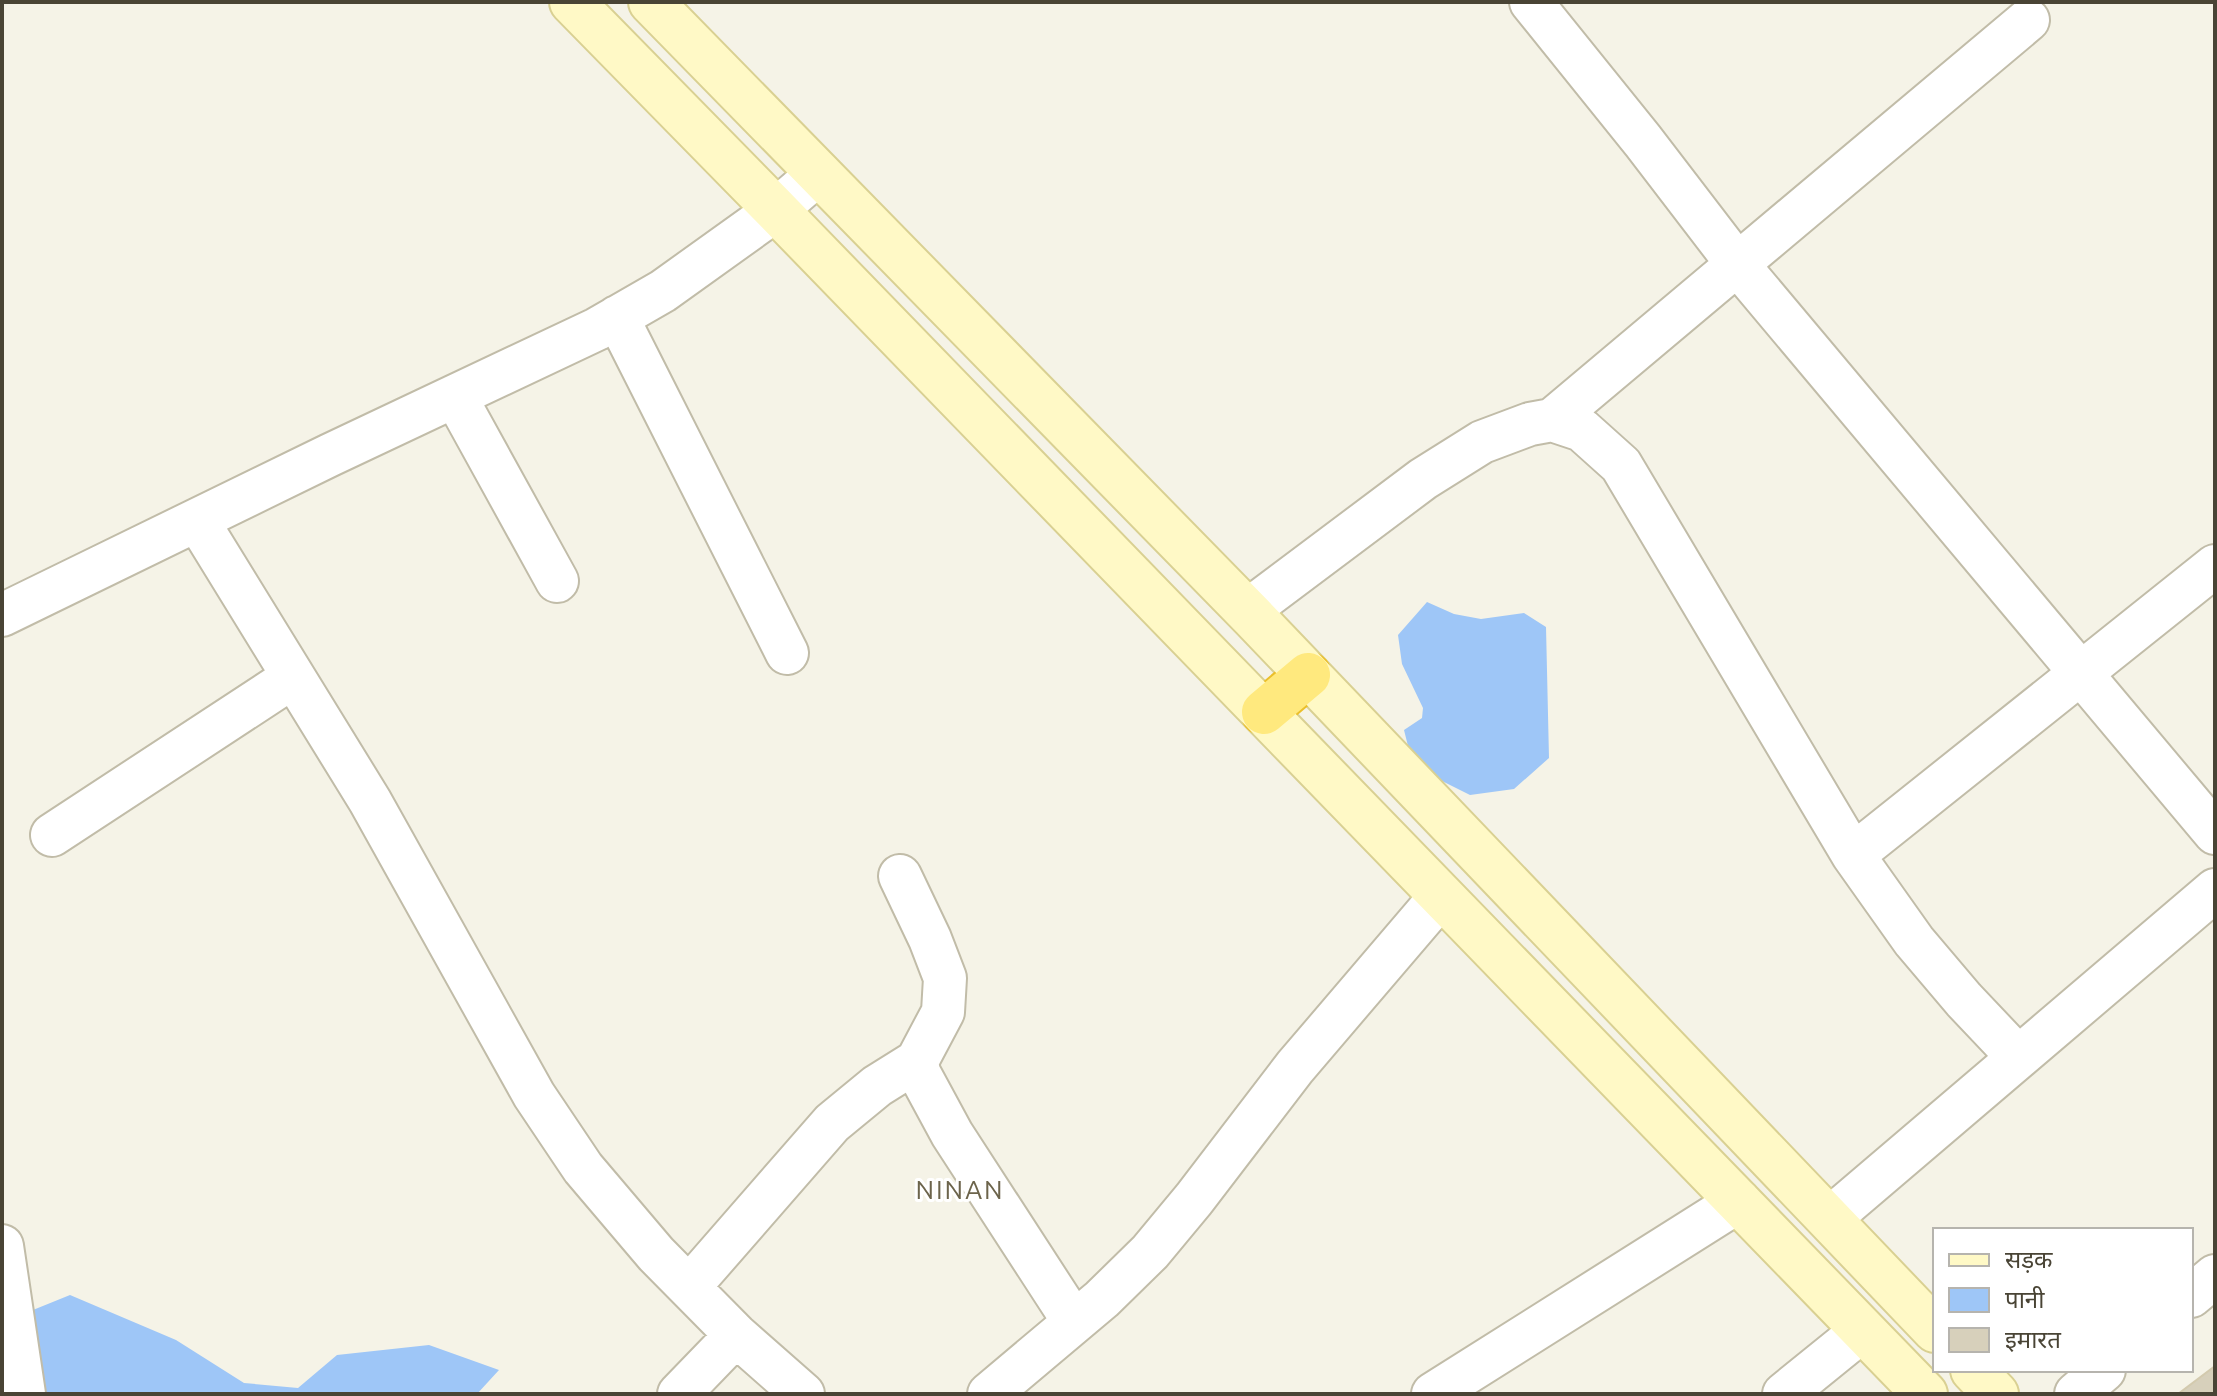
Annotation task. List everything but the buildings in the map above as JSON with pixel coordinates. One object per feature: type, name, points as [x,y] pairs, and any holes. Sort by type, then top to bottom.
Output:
[{"type":"highway","points":[[1264,712],[1308,675]]},
{"type":"main road","points":[[572,2],[1925,1394]]},
{"type":"main road","points":[[651,2],[1247,611],[1933,1328]]},
{"type":"main road","points":[[1975,1372],[1996,1394]]},
{"type":"street","points":[[1531,2],[1738,265],[2215,833]]},
{"type":"street","points":[[1552,420],[2028,20]]},
{"type":"street","points":[[2,615],[597,329],[663,291],[776,210],[819,173]]},
{"type":"street","points":[[617,317],[787,653]]},
{"type":"street","points":[[455,396],[557,581]]},
{"type":"street","points":[[1247,611],[1423,479],[1482,442],[1530,424],[1552,420],[1582,430],[1621,465],[1853,855],[1914,941],[2018,1057]]},
{"type":"street","points":[[197,520],[370,801],[534,1095],[583,1168],[656,1254],[736,1335],[803,1394]]},
{"type":"street","points":[[1853,855],[2215,566]]},
{"type":"street","points":[[52,835],[293,677]]},
{"type":"street","points":[[689,1287],[832,1123],[877,1086],[917,1061],[943,1012],[945,978],[900,876]]},
{"type":"street","points":[[1829,1219],[2215,890]]},
{"type":"street","points":[[989,1394],[1102,1299],[1150,1252],[1295,1067],[1441,896]]},
{"type":"street","points":[[917,1061],[919,1073],[952,1134],[1074,1322]]},
{"type":"street","points":[[1433,1394],[1739,1201]]},
{"type":"street","points":[[2,1246],[24,1394]]},
{"type":"street","points":[[2193,1294],[2215,1276]]},
{"type":"street","points":[[1784,1394],[1863,1330]]},
{"type":"street","points":[[679,1394],[736,1335]]},
{"type":"street","points":[[2076,1394],[2102,1372]]},
{"type":"water","points":[[1427,602],[1454,614],[1481,619],[1524,613],[1546,627],[1549,758],[1514,789],[1470,795],[1442,781],[1409,750],[1404,730],[1422,718],[1423,708],[1402,664],[1398,635]]},
{"type":"water","points":[[70,1295],[176,1340],[244,1383],[298,1388],[337,1355],[429,1345],[499,1370],[477,1394],[40,1394],[33,1310]]},
{"type":"district","name":"NINAN","points":[[960,1189]]}]
